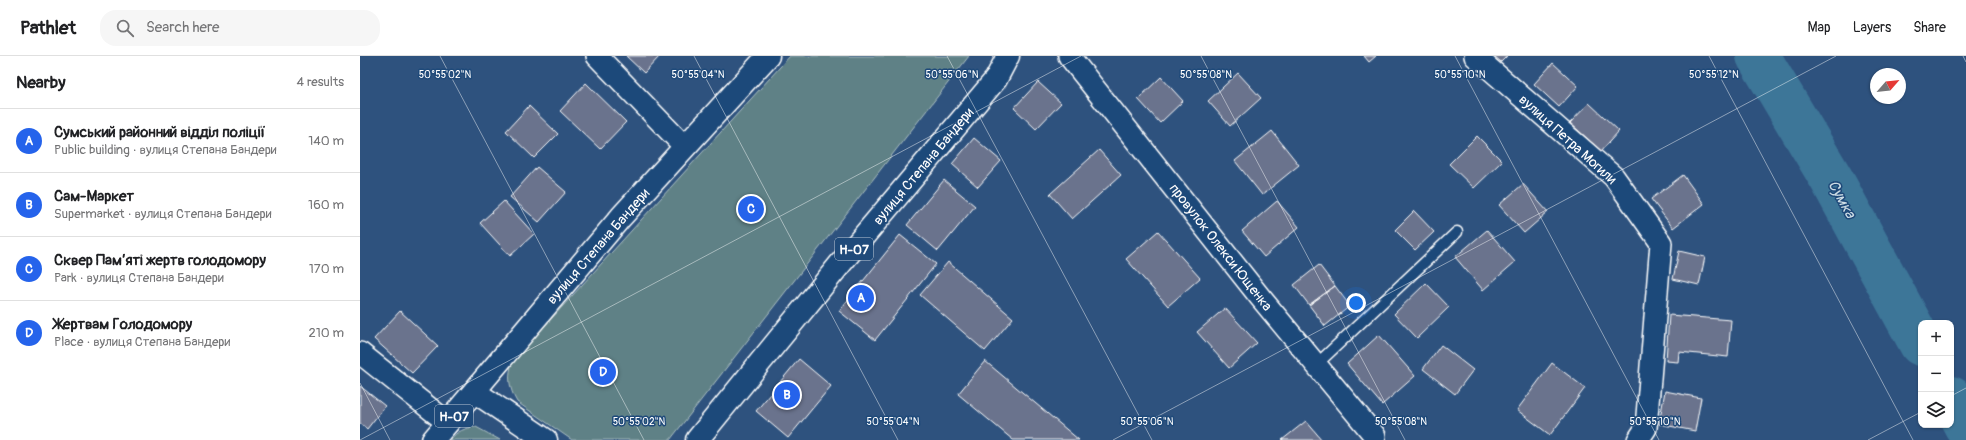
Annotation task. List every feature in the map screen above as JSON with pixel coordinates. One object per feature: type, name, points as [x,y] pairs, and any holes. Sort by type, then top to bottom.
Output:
[{"type":"main road","name":"вулиця Степана Бандери","points":[[433,440],[621,217],[768,56]]},
{"type":"main road","name":"вулиця Степана Бандери","points":[[697,440],[996,78],[1008,56]]},
{"type":"main road","points":[[475,392],[546,440]]},
{"type":"street","points":[[597,56],[685,147]]},
{"type":"street","name":"провулок Олекси Ющенка","points":[[1069,56],[1260,297],[1317,364],[1375,436]]},
{"type":"street","name":"вулиця Петра Могили","points":[[1474,56],[1614,177],[1662,243],[1646,428],[1638,440]]},
{"type":"street","points":[[360,354],[448,423]]},
{"type":"lane","points":[[1317,364],[1457,232]]},
{"type":"green space","points":[[790,56],[969,56],[670,440],[572,440],[517,402],[512,392],[510,382],[510,372],[513,361]]},
{"type":"green space","points":[[476,427],[500,440],[450,440],[455,434],[462,430]]},
{"type":"building","points":[[626,56],[660,56],[644,73]]},
{"type":"building","points":[[1364,56],[1376,56],[1369,62]]},
{"type":"building","points":[[1494,56],[1507,56],[1501,62]]},
{"type":"building","points":[[1553,63],[1578,86],[1559,107],[1534,84]]},
{"type":"building","points":[[1238,73],[1261,98],[1230,126],[1208,101]]},
{"type":"building","points":[[1161,77],[1183,101],[1160,123],[1138,99]]},
{"type":"building","points":[[1038,82],[1061,103],[1036,129],[1014,108]]},
{"type":"building","points":[[586,83],[626,122],[600,149],[560,111]]},
{"type":"building","points":[[1589,103],[1619,131],[1601,151],[1570,123]]},
{"type":"building","points":[[529,106],[558,134],[534,158],[506,131]]},
{"type":"building","points":[[1272,131],[1299,165],[1262,195],[1235,161]]},
{"type":"building","points":[[1477,136],[1502,161],[1474,188],[1449,164]]},
{"type":"building","points":[[974,138],[1001,161],[978,187],[952,164]]},
{"type":"building","points":[[1099,150],[1121,175],[1072,219],[1050,194]]},
{"type":"building","points":[[537,167],[566,192],[539,222],[510,197]]},
{"type":"building","points":[[1683,175],[1704,204],[1673,228],[1651,199]]},
{"type":"building","points":[[944,180],[975,206],[938,251],[907,225]]},
{"type":"building","points":[[1523,184],[1548,212],[1524,233],[1499,205]]},
{"type":"building","points":[[504,201],[534,234],[510,256],[480,223]]},
{"type":"building","points":[[1277,201],[1299,227],[1264,257],[1242,231]]},
{"type":"building","points":[[1414,211],[1434,232],[1415,250],[1395,230]]},
{"type":"building","points":[[1487,230],[1515,262],[1483,290],[1455,257]]},
{"type":"building","points":[[1158,231],[1200,278],[1168,306],[1126,259]]},
{"type":"building","points":[[900,235],[936,264],[875,340],[839,311]]},
{"type":"building","points":[[1679,251],[1705,257],[1699,285],[1673,279]]},
{"type":"building","points":[[948,262],[1013,318],[985,351],[920,295]]},
{"type":"building","points":[[1319,265],[1335,286],[1309,305],[1294,285]]},
{"type":"building","points":[[1426,283],[1449,307],[1417,338],[1394,314]]},
{"type":"building","points":[[1335,286],[1350,306],[1325,326],[1309,305]]},
{"type":"building","points":[[1225,308],[1257,343],[1229,368],[1197,332]]},
{"type":"building","points":[[400,311],[438,346],[412,373],[374,339]]},
{"type":"building","points":[[1669,315],[1731,320],[1728,357],[1679,352],[1678,362],[1666,361]]},
{"type":"building","points":[[1379,335],[1415,376],[1382,405],[1347,364]]},
{"type":"building","points":[[1441,345],[1473,370],[1455,394],[1423,369]]},
{"type":"building","points":[[799,359],[831,386],[788,438],[756,411]]},
{"type":"building","points":[[985,361],[1079,440],[1013,440],[958,394]]},
{"type":"building","points":[[1552,363],[1585,388],[1550,435],[1517,410]]},
{"type":"building","points":[[360,386],[385,406],[367,429],[360,423]]},
{"type":"building","points":[[1665,391],[1701,398],[1695,431],[1659,424]]},
{"type":"building","points":[[1306,421],[1322,440],[1282,440]]},
{"type":"waterway","name":"Сумка","points":[[1758,56],[1832,180],[1918,338]]},
{"type":"waterway","name":"Сумка","points":[[1954,404],[1966,426]]},
{"type":"place","name":"Сквер Пам’яті жертв голодомору","points":[[751,209]]},
{"type":"place","name":"Сумський районний відділ поліції","points":[[861,298]]},
{"type":"place","name":"Жертвам Голодомору","points":[[603,372]]},
{"type":"place","name":"Сам-Маркет","points":[[787,395]]}]
